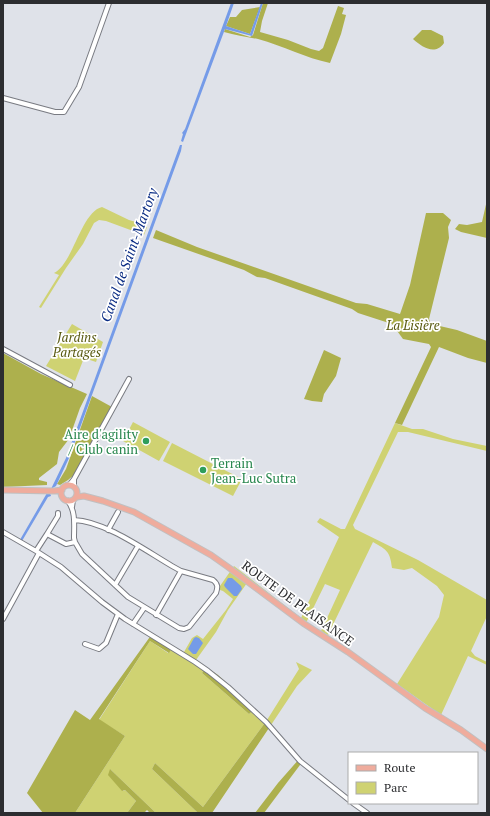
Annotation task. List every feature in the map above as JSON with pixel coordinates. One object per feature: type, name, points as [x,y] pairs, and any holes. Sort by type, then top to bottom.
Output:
[{"type":"main road","points":[[72,485],[74,497],[62,498],[61,492],[65,486],[72,485]]},
{"type":"main road","points":[[3,490],[61,492]]},
{"type":"main road","name":"ROUTE DE PLAISANCE","points":[[74,497],[84,496],[110,503],[134,512],[216,558],[303,623],[348,652],[425,708],[461,730],[487,749]]},
{"type":"street","points":[[3,98],[58,112],[64,112],[79,87],[109,3]]},
{"type":"street","points":[[3,349],[70,385]]},
{"type":"street","points":[[72,485],[129,379]]},
{"type":"street","points":[[74,497],[72,507],[75,542],[82,554],[128,598],[179,628],[184,629],[189,627],[216,593],[218,587],[216,582],[213,580],[181,571],[108,530],[85,520],[74,520]]},
{"type":"street","points":[[108,530],[118,512]]},
{"type":"street","points":[[3,619],[47,534],[58,516],[58,513]]},
{"type":"street","points":[[3,532],[61,566],[118,614],[195,662],[228,687],[266,722],[300,761],[348,799]]},
{"type":"street","points":[[47,534],[66,544],[75,542]]},
{"type":"street","points":[[115,585],[138,546]]},
{"type":"street","points":[[156,615],[181,571]]},
{"type":"street","points":[[133,624],[144,608]]},
{"type":"street","points":[[84,644],[99,649],[106,643],[118,614]]},
{"type":"street","points":[[354,804],[367,813]]},
{"type":"green space","points":[[263,3],[268,3],[260,32],[319,51],[323,48],[338,6],[344,8],[342,14],[346,15],[341,34],[330,63],[258,39],[224,32],[225,29],[250,37],[253,35]]},
{"type":"green space","points":[[260,7],[250,34],[226,26],[230,17],[236,17],[242,10]]},
{"type":"green space","points":[[422,30],[431,30],[443,36],[444,43],[437,49],[433,50],[420,45],[413,39]]},
{"type":"green space","points":[[487,200],[487,238],[461,232],[455,229],[459,224],[467,225],[482,222]]},
{"type":"green space","points":[[102,207],[129,220],[143,224],[147,227],[144,235],[106,221],[99,220],[94,223],[83,244],[41,308],[39,307],[59,275],[54,273],[61,268],[67,260],[88,218]]},
{"type":"green space","name":"La Lisière","points":[[426,213],[443,213],[451,220],[448,227],[449,238],[429,319],[431,324],[457,330],[487,341],[487,363],[468,358],[439,347],[402,425],[395,423],[431,347],[429,344],[403,339],[392,324],[358,313],[352,309],[265,278],[257,277],[244,270],[153,238],[156,230],[197,247],[356,303],[367,304],[400,314],[410,285]]},
{"type":"green space","name":"Jardins Partagés","points":[[72,324],[103,342],[96,362],[84,358],[75,381],[46,366]]},
{"type":"green space","points":[[324,350],[341,358],[336,376],[324,394],[322,402],[304,399]]},
{"type":"green space","points":[[3,353],[41,374],[87,394],[80,408],[69,439],[59,452],[57,464],[39,478],[39,480],[47,482],[47,485],[3,487]]},
{"type":"green space","points":[[92,396],[112,407],[75,474],[60,485],[57,484],[66,469]]},
{"type":"green space","name":"Aire d'agility / Club canin","points":[[133,422],[170,442],[159,461],[123,441]]},
{"type":"green space","points":[[395,423],[412,429],[423,429],[453,439],[487,446],[487,451],[408,432],[398,432],[353,525],[355,529],[418,560],[487,600],[487,616],[471,651],[475,656],[487,662],[487,665],[468,656],[441,715],[397,684],[439,617],[444,595],[437,586],[412,568],[404,570],[392,568],[389,554],[382,547],[373,542],[328,635],[321,631],[340,590],[325,584],[304,627],[247,583],[228,610],[216,632],[196,660],[206,667],[202,673],[249,714],[255,709],[267,720],[203,807],[155,763],[152,769],[198,813],[156,813],[110,769],[123,791],[125,790],[136,801],[127,813],[75,813],[125,736],[99,720],[150,641],[168,653],[173,646],[184,652],[192,638],[197,635],[203,639],[233,599],[220,590],[220,586],[234,566],[301,618],[339,537],[317,522],[320,518],[341,529],[345,529]]},
{"type":"green space","name":"Terrain Jean-Luc Sutra","points":[[172,443],[242,479],[233,496],[163,461]]},
{"type":"green space","points":[[152,634],[173,646],[169,653],[150,641],[99,719],[125,736],[75,813],[43,813],[27,793],[75,710],[90,720]]},
{"type":"green space","points":[[296,662],[312,670],[297,686],[271,725],[267,720],[299,669]]},
{"type":"green space","points":[[206,667],[218,675],[255,709],[249,714],[202,673]]},
{"type":"green space","points":[[267,720],[271,725],[212,813],[198,813],[152,769],[155,763],[203,807]]},
{"type":"green space","points":[[300,758],[303,761],[264,813],[255,813],[278,783]]},
{"type":"green space","points":[[110,769],[156,813],[150,813],[147,810],[144,813],[127,813],[136,801],[125,790],[122,791],[108,775]]},
{"type":"water","points":[[231,3],[234,3],[226,26],[250,34],[261,3],[263,3],[252,36],[225,29],[183,142],[181,141],[182,133],[185,129]]},
{"type":"water","points":[[180,145],[182,145],[181,151],[69,458],[56,486],[51,489],[66,458]]},
{"type":"water","points":[[47,493],[50,493],[51,496],[48,497],[22,541],[20,540],[21,538]]},
{"type":"water","points":[[228,578],[232,578],[241,586],[242,589],[237,596],[234,596],[224,585]]},
{"type":"water","points":[[196,637],[203,643],[196,654],[193,654],[188,649]]},
{"type":"place","name":"Aire d'agility / Club canin","points":[[146,441]]},
{"type":"place","name":"Terrain Jean-Luc Sutra","points":[[203,470]]},
{"type":"water label","name":"Canal de Saint-Martory","points":[[129,255]]}]
